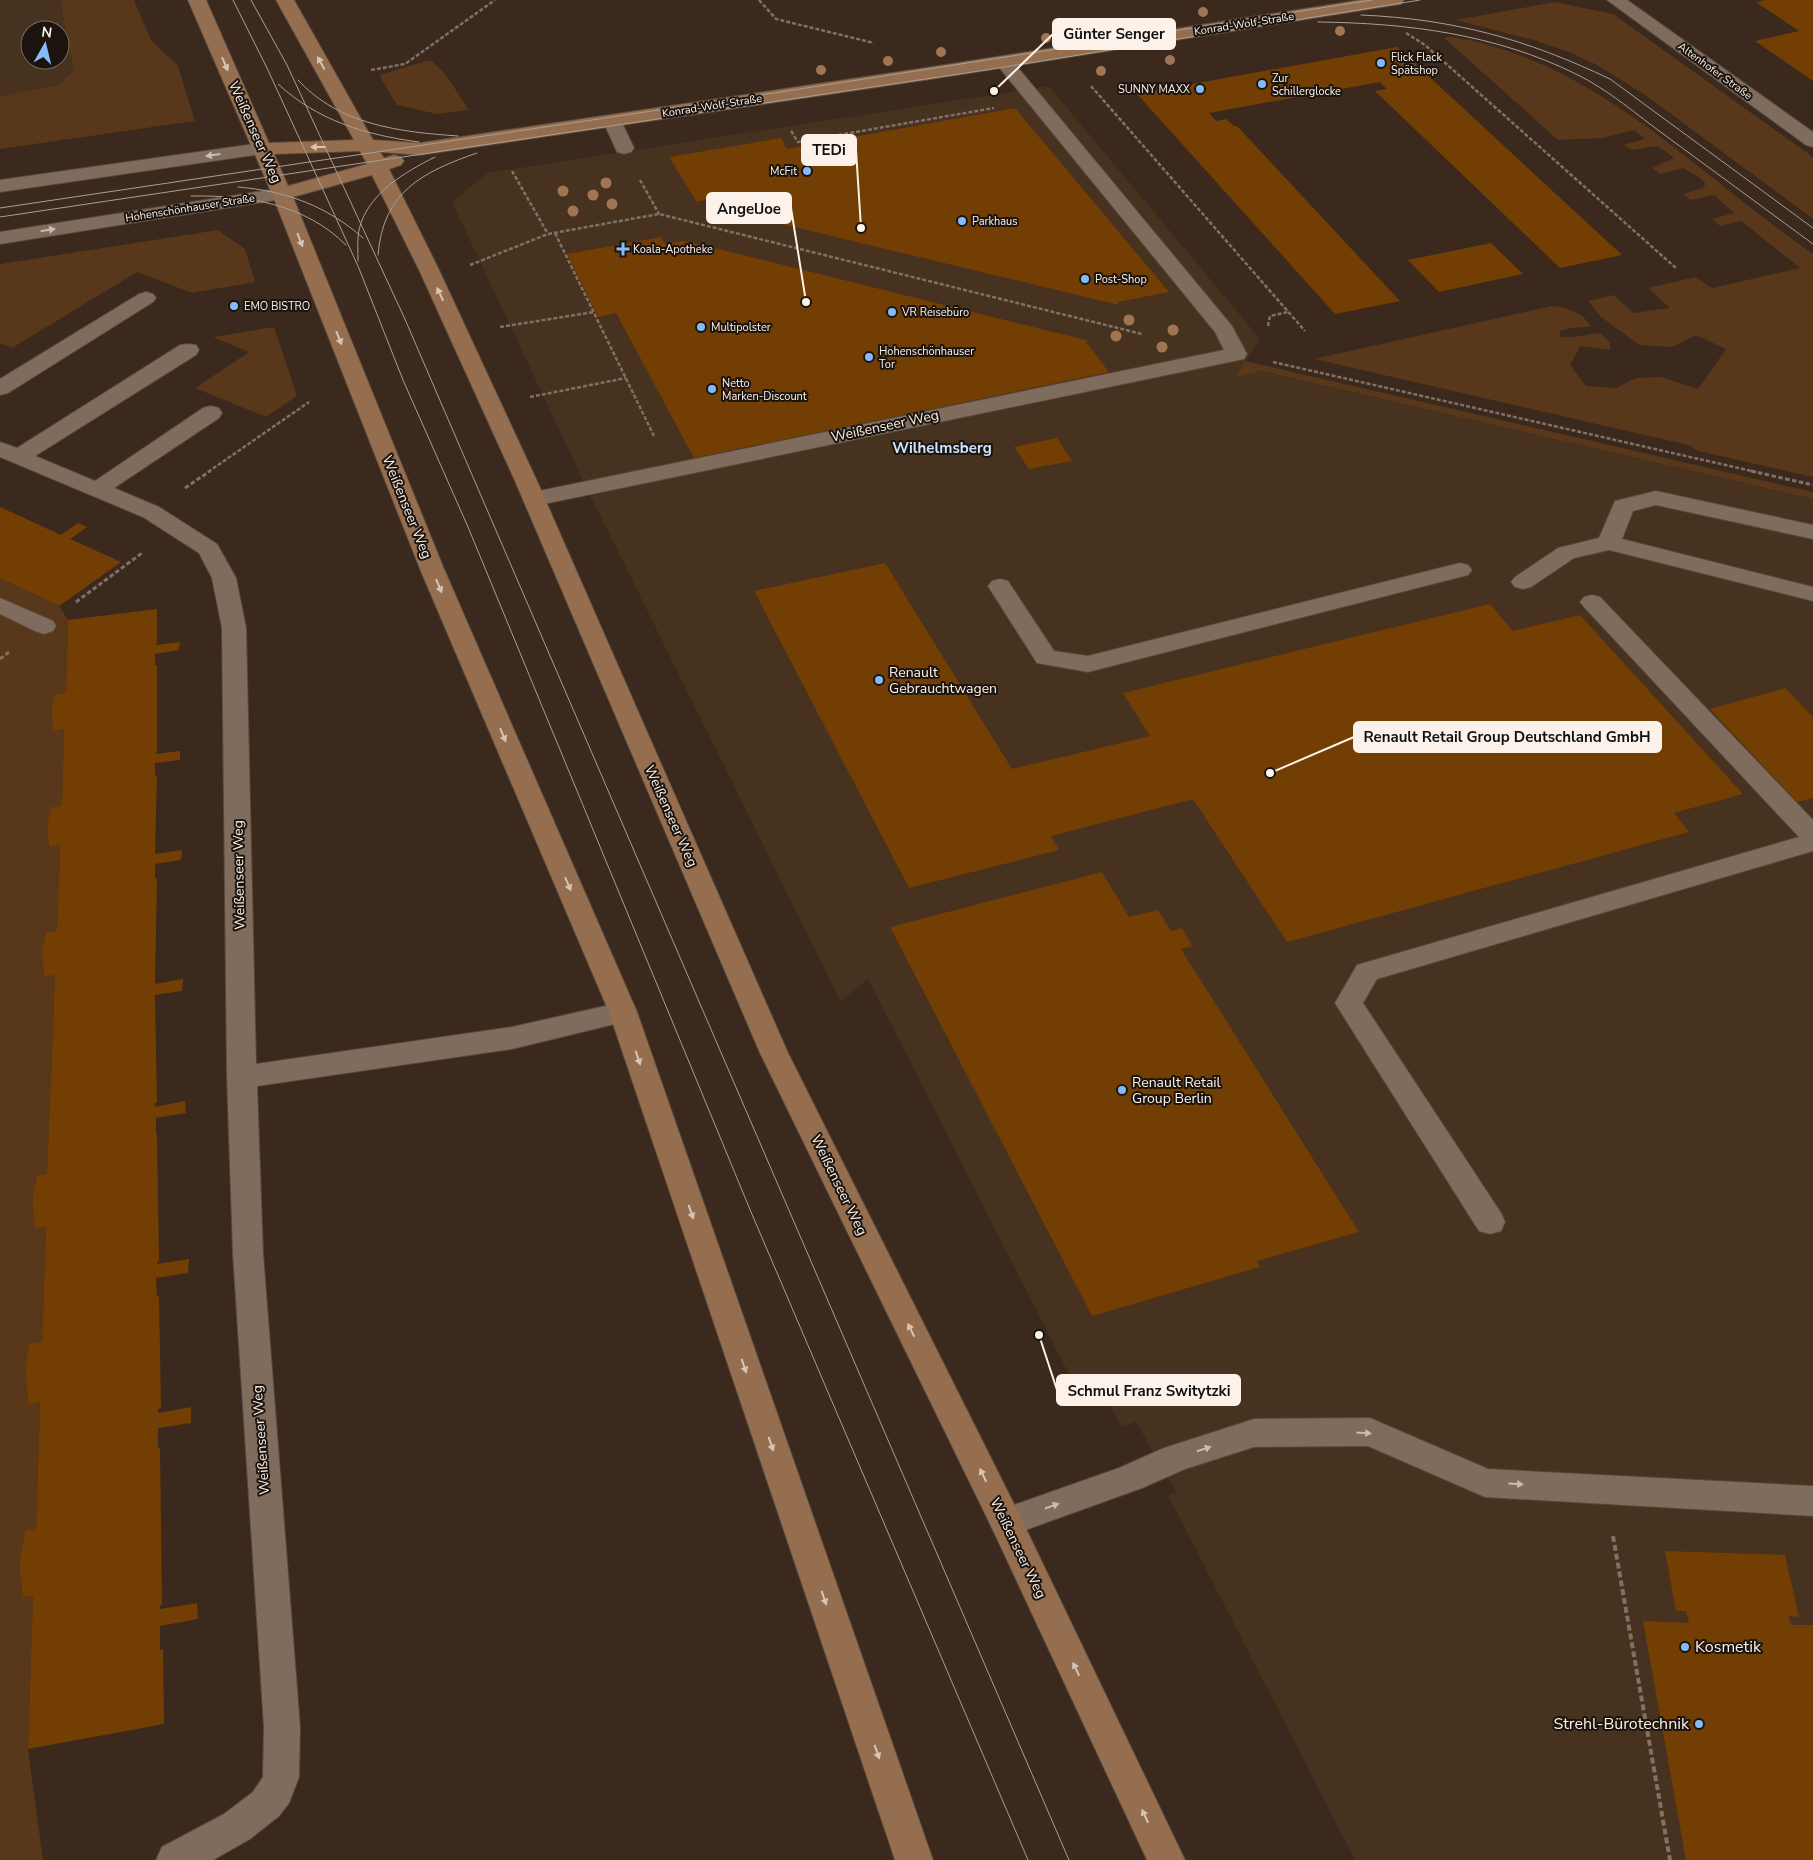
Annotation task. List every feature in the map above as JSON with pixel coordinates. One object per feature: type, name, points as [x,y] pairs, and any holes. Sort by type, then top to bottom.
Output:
[{"type":"main road","name":"Weißenseer Weg","points":[[197,0],[282,194],[432,569],[623,1012],[914,1860]]},
{"type":"main road","name":"Weißenseer Weg","points":[[286,0],[372,156],[430,272],[534,499],[774,1053],[1006,1522],[1166,1860]]},
{"type":"main road","name":"Konrad-Wolf-Straße","points":[[372,156],[1004,62],[1395,0]]},
{"type":"main road","points":[[262,148],[372,156]]},
{"type":"main road","name":"Hohenschönhauser Straße","points":[[282,194],[372,156]]},
{"type":"street","name":"Altenhofer Straße","points":[[1616,0],[1813,141]]},
{"type":"street","points":[[1004,62],[1225,330],[1236,354]]},
{"type":"street","points":[[612,121],[624,148]]},
{"type":"street","points":[[0,186],[262,148]]},
{"type":"street","name":"Hohenschönhauser Straße","points":[[0,238],[282,194]]},
{"type":"street","points":[[0,388],[146,298]]},
{"type":"street","points":[[9,453],[188,350]]},
{"type":"street","name":"Weißenseer Weg","points":[[534,499],[1236,354]]},
{"type":"street","points":[[98,489],[211,413]]},
{"type":"street","name":"Weißenseer Weg","points":[[9,453],[151,512],[209,549],[224,578],[234,628],[242,1077],[248,1254],[282,1727],[281,1778],[271,1799],[239,1826],[175,1860]]},
{"type":"street","points":[[1609,543],[1623,506],[1656,498],[1813,532]]},
{"type":"street","points":[[1523,582],[1566,553],[1609,543],[1813,594]]},
{"type":"street","points":[[1000,586],[1046,658],[1088,664],[1460,570]]},
{"type":"street","points":[[1592,602],[1813,836]]},
{"type":"street","points":[[0,605],[44,626]]},
{"type":"street","points":[[1490,1222],[1349,1003],[1367,972],[1813,842]]},
{"type":"street","points":[[242,1077],[512,1038],[623,1012]]},
{"type":"street","points":[[1006,1522],[1130,1478],[1176,1458],[1254,1433],[1370,1432],[1485,1483],[1813,1501]]},
{"type":"path","points":[[371,70],[405,64],[495,0]]},
{"type":"path","points":[[759,0],[776,19],[877,44]]},
{"type":"path","points":[[1404,32],[1425,45],[1677,269]]},
{"type":"path","points":[[1087,81],[1305,331]]},
{"type":"path","points":[[788,127],[798,142],[1037,101]]},
{"type":"path","points":[[509,166],[548,234]]},
{"type":"path","points":[[468,265],[480,262],[548,234],[659,214],[1142,334]]},
{"type":"path","points":[[555,233],[671,470]]},
{"type":"path","points":[[497,328],[594,312]]},
{"type":"path","points":[[1268,327],[1270,316],[1289,312]]},
{"type":"path","points":[[1236,354],[1813,485]]},
{"type":"path","points":[[530,397],[626,378]]},
{"type":"path","points":[[182,490],[309,402]]},
{"type":"path","points":[[95,588],[146,550]]},
{"type":"path","points":[[1613,1533],[1670,1860]]},
{"type":"shaded area","points":[[0,0],[60,0],[64,20],[20,20],[20,70],[70,70],[70,50],[74,70],[58,85],[0,96]]},
{"type":"shaded area","points":[[60,0],[134,0],[151,40],[178,66],[195,121],[0,149],[0,96],[58,85],[74,70],[70,50],[70,20],[64,20]]},
{"type":"shaded area","points":[[1555,2],[1613,14],[1813,157],[1813,219],[1648,97],[1597,65],[1537,41],[1456,20]]},
{"type":"shaded area","points":[[1451,37],[1503,49],[1552,69],[1598,94],[1686,156],[1770,223],[1813,254],[1813,477],[1698,451],[1688,445],[1314,359],[1552,306],[1574,311],[1591,326],[1562,330],[1559,332],[1561,337],[1600,333],[1610,342],[1610,350],[1580,346],[1570,365],[1586,386],[1616,388],[1636,378],[1661,377],[1698,389],[1726,349],[1696,335],[1672,347],[1639,345],[1600,316],[1588,301],[1614,295],[1633,313],[1670,308],[1648,288],[1695,277],[1712,288],[1800,268],[1741,221],[1720,226],[1712,219],[1734,213],[1714,195],[1690,200],[1683,194],[1702,188],[1706,184],[1683,168],[1660,174],[1652,168],[1674,158],[1658,146],[1632,150],[1623,145],[1645,139],[1634,130],[1603,138],[1558,140],[1444,38]]},
{"type":"shaded area","points":[[430,60],[444,72],[469,110],[437,114],[397,105],[379,75]]},
{"type":"shaded area","points":[[1049,86],[1260,339],[1235,377],[1260,371],[1813,499],[1813,1860],[1355,1860],[1168,1495],[1176,1492],[1136,1422],[1122,1427],[1101,1391],[1081,1398],[868,979],[841,1002],[586,487],[452,202],[487,173]]},
{"type":"shaded area","points":[[218,230],[245,249],[255,282],[192,293],[137,272],[12,348],[0,343],[0,264]]},
{"type":"shaded area","points":[[274,327],[297,396],[266,417],[195,388],[249,352],[213,337]]},
{"type":"shaded area","points":[[1245,361],[1813,492],[1813,499],[1261,371],[1234,378]]},
{"type":"shaded area","points":[[0,578],[59,606],[68,620],[66,693],[55,694],[51,717],[54,730],[64,729],[62,805],[51,807],[47,828],[49,847],[60,845],[57,931],[46,932],[42,951],[44,977],[55,975],[47,1174],[37,1175],[32,1201],[35,1229],[46,1227],[42,1342],[29,1345],[25,1366],[28,1405],[40,1402],[36,1529],[25,1530],[19,1564],[23,1598],[33,1596],[28,1749],[43,1860],[0,1860]]},
{"type":"building","points":[[1766,0],[1813,0],[1813,81],[1755,41],[1799,31],[1756,2]]},
{"type":"building","points":[[1397,47],[1622,255],[1560,268],[1375,91],[1387,89],[1380,82],[1209,113],[1216,121],[1226,119],[1234,126],[1237,126],[1400,301],[1335,314],[1137,94]]},
{"type":"building","points":[[1015,108],[1169,292],[1118,302],[1119,305],[715,208],[710,199],[697,202],[669,157],[781,138],[787,149]]},
{"type":"building","name":"Hohenschönhauser Tor","points":[[661,237],[665,244],[682,241],[706,246],[1090,341],[1086,342],[1109,372],[694,458],[616,313],[598,317],[567,254]]},
{"type":"building","points":[[1491,243],[1523,274],[1439,292],[1408,260]]},
{"type":"building","points":[[1057,438],[1072,461],[1029,469],[1014,447]]},
{"type":"building","points":[[0,507],[61,535],[78,523],[87,527],[70,539],[121,562],[59,606],[0,578]]},
{"type":"building","points":[[885,563],[1012,769],[1150,736],[1123,693],[1490,604],[1513,631],[1580,615],[1743,794],[1674,813],[1689,832],[1287,942],[1193,799],[1051,836],[1059,850],[909,888],[754,591]]},
{"type":"building","points":[[157,609],[157,643],[155,645],[180,642],[179,650],[155,654],[155,665],[157,665],[157,751],[155,754],[180,751],[180,760],[155,763],[155,776],[157,775],[155,854],[182,850],[181,860],[155,864],[155,878],[157,878],[155,984],[183,979],[182,991],[155,995],[157,1103],[155,1103],[155,1107],[185,1101],[186,1113],[156,1118],[159,1261],[157,1264],[189,1259],[188,1273],[156,1278],[157,1297],[159,1296],[161,1408],[158,1409],[158,1413],[191,1407],[191,1423],[158,1428],[158,1448],[160,1447],[162,1605],[160,1605],[160,1609],[197,1603],[198,1619],[160,1626],[160,1650],[163,1649],[164,1724],[28,1749],[33,1596],[23,1598],[19,1564],[25,1530],[36,1529],[40,1402],[28,1405],[25,1366],[29,1344],[42,1342],[46,1227],[35,1229],[32,1201],[37,1175],[47,1174],[55,975],[44,977],[42,951],[46,932],[57,931],[60,845],[49,847],[47,828],[51,807],[62,805],[64,729],[54,731],[51,717],[52,708],[55,694],[66,693],[68,620]]},
{"type":"building","points":[[1785,688],[1813,717],[1813,798],[1797,802],[1710,709]]},
{"type":"building","name":"Renault Retail Group Berlin","points":[[1102,872],[1129,917],[1158,910],[1171,931],[1182,928],[1192,946],[1181,949],[1359,1232],[1257,1261],[1260,1267],[1092,1316],[890,927]]},
{"type":"building","points":[[1665,1551],[1785,1555],[1799,1617],[1789,1616],[1791,1625],[1813,1625],[1813,1860],[1686,1860],[1643,1621],[1689,1623],[1686,1611],[1676,1611]]},
{"type":"tram line","points":[[233,0],[310,162]]},
{"type":"tram line","points":[[251,0],[287,65],[306,106]]},
{"type":"tram line","points":[[331,159],[787,91],[1372,0]]},
{"type":"tram line","points":[[334,167],[986,70],[1420,0]]},
{"type":"tram line","points":[[1361,15],[1395,17],[1459,26],[1519,42],[1610,79],[1813,228]]},
{"type":"tram line","points":[[1318,22],[1384,25],[1450,33],[1514,49],[1545,60],[1588,80],[1611,95],[1813,244]]},
{"type":"tram line","points":[[298,80],[314,95],[332,107],[351,116],[372,123],[414,132],[458,136]]},
{"type":"tram line","points":[[278,84],[306,106]]},
{"type":"tram line","points":[[306,106],[326,117],[362,130],[419,142]]},
{"type":"tram line","points":[[306,106],[331,159]]},
{"type":"tram line","points":[[378,255],[381,233],[388,215],[397,200],[423,177],[439,168],[477,153]]},
{"type":"tram line","points":[[361,224],[363,217],[379,195],[400,177],[435,157]]},
{"type":"tram line","points":[[310,162],[331,159]]},
{"type":"tram line","points":[[331,159],[334,167]]},
{"type":"tram line","points":[[0,208],[310,162]]},
{"type":"tram line","points":[[310,162],[314,170]]},
{"type":"tram line","points":[[314,170],[334,167]]},
{"type":"tram line","points":[[334,167],[361,224]]},
{"type":"tram line","points":[[0,217],[314,170]]},
{"type":"tram line","points":[[314,170],[336,218]]},
{"type":"tram line","points":[[238,187],[289,196],[336,218]]},
{"type":"tram line","points":[[191,196],[234,197],[254,200],[294,211],[330,231],[346,245]]},
{"type":"tram line","points":[[336,218],[359,235]]},
{"type":"tram line","points":[[336,218],[358,266],[403,380],[468,527],[751,1212],[1028,1860]]},
{"type":"tram line","points":[[359,235],[361,224]]},
{"type":"tram line","points":[[361,224],[404,317],[1069,1860]]},
{"type":"tram line","points":[[358,261],[359,235]]},
{"type":"tram line","points":[[359,235],[363,238]]},
{"type":"place","name":"Flick Flack Spätshop","points":[[1381,63]]},
{"type":"place","name":"Zur Schillerglocke","points":[[1262,84]]},
{"type":"place","name":"SUNNY MAXX","points":[[1200,89]]},
{"type":"place","name":"Günter Senger","points":[[994,91]]},
{"type":"place","name":"McFit","points":[[807,171]]},
{"type":"place","name":"Parkhaus","points":[[962,221]]},
{"type":"place","name":"TEDi","points":[[861,228]]},
{"type":"place","name":"Koala-Apotheke","points":[[623,249]]},
{"type":"place","name":"Post-Shop","points":[[1085,279]]},
{"type":"place","name":"AngelJoe","points":[[806,302]]},
{"type":"place","name":"EMO BISTRO","points":[[234,306]]},
{"type":"place","name":"VR Reisebüro","points":[[892,312]]},
{"type":"place","name":"Multipolster","points":[[701,327]]},
{"type":"place","name":"Hohenschönhauser Tor","points":[[869,357]]},
{"type":"place","name":"Netto Marken-Discount","points":[[712,389]]},
{"type":"place","name":"Renault Gebrauchtwagen","points":[[879,680]]},
{"type":"place","name":"Renault Retail Group Deutschland GmbH","points":[[1270,773]]},
{"type":"place","name":"Renault Retail Group Berlin","points":[[1122,1090]]},
{"type":"place","name":"Schmul Franz Switytzki","points":[[1039,1335]]},
{"type":"place","name":"Kosmetik","points":[[1685,1647]]},
{"type":"place","name":"Strehl-Bürotechnik","points":[[1699,1724]]},
{"type":"district","name":"Wilhelmsberg","points":[[942,448]]}]
